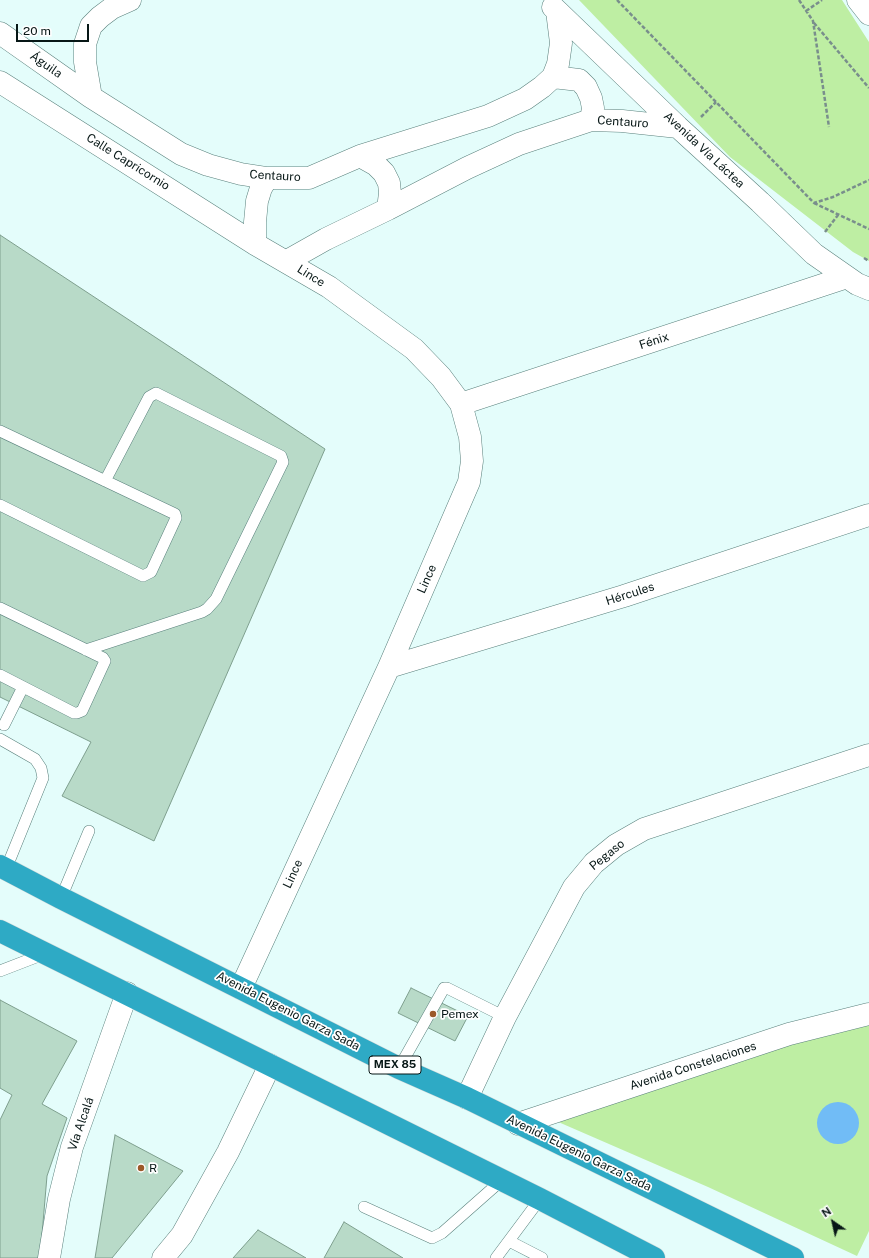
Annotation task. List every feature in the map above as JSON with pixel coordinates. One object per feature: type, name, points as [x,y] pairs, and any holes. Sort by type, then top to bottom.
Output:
[{"type":"highway","name":"Avenida Eugenio Garza Sada","points":[[3,868],[399,1068],[467,1098],[793,1258]]},
{"type":"highway","points":[[0,931],[540,1199],[649,1257]]},
{"type":"street","points":[[92,97],[85,62],[85,44],[91,26],[112,8],[127,0]]},
{"type":"street","points":[[858,0],[869,14]]},
{"type":"street","name":"Centauro","points":[[92,97],[181,154],[208,165],[241,174],[267,178],[309,178],[360,156],[488,116],[525,99],[542,87],[553,76],[558,64],[561,42],[552,5]]},
{"type":"street","name":"Avenida Vía Láctea","points":[[552,5],[678,127],[814,254],[847,277],[869,289]]},
{"type":"street","name":"Águila","points":[[0,33],[92,97]]},
{"type":"street","points":[[553,76],[578,80],[586,87],[591,98],[593,108],[591,120]]},
{"type":"street","name":"Calle Capricornio","points":[[0,82],[255,244]]},
{"type":"street","name":"Centauro","points":[[287,261],[326,239],[388,209],[466,168],[519,144],[591,120],[622,120],[678,127]]},
{"type":"street","points":[[360,156],[376,165],[384,173],[389,183],[390,193],[388,209]]},
{"type":"street","points":[[255,244],[257,201],[261,188],[267,178]]},
{"type":"street","name":"Lince","points":[[241,988],[389,667],[469,482],[472,461],[470,438],[461,404],[441,377],[414,349],[329,287],[287,261],[255,244]]},
{"type":"street","name":"Fénix","points":[[461,404],[847,277]]},
{"type":"street","name":"Hércules","points":[[389,667],[624,596],[869,515]]},
{"type":"street","name":"Pegaso","points":[[467,1098],[505,1017],[574,887],[594,863],[616,845],[644,829],[869,755]]},
{"type":"street","name":"Vía Alcalá","points":[[49,1258],[59,1199],[72,1147],[127,993]]},
{"type":"street","name":"Avenida Constelaciones","points":[[518,1124],[789,1034],[869,1014]]},
{"type":"street","points":[[163,1258],[186,1228],[228,1152],[270,1065]]},
{"type":"lane","points":[[86,650],[202,612],[207,609],[216,599],[283,462],[281,456],[156,394],[149,397],[105,481]]},
{"type":"lane","points":[[0,431],[175,514],[176,516],[152,572],[143,576],[0,505]]},
{"type":"lane","points":[[0,608],[104,658],[105,661],[82,711],[77,713],[74,713],[0,675]]},
{"type":"lane","points":[[4,725],[21,692]]},
{"type":"lane","points":[[0,739],[35,759],[41,768],[43,778],[3,868]]},
{"type":"lane","points":[[61,898],[89,831]]},
{"type":"lane","points":[[0,971],[45,954]]},
{"type":"lane","points":[[399,1068],[444,988],[447,988],[505,1017]]},
{"type":"lane","points":[[364,1207],[432,1238],[442,1233],[502,1180]]},
{"type":"lane","points":[[496,1258],[540,1199]]},
{"type":"lane","points":[[509,1241],[542,1258]]},
{"type":"path","points":[[617,0],[814,203],[869,228]]},
{"type":"path","points":[[799,0],[813,22],[869,88]]},
{"type":"path","points":[[806,11],[822,0]]},
{"type":"path","points":[[813,22],[829,127]]},
{"type":"path","points":[[814,203],[833,198],[869,180]]},
{"type":"green space","points":[[579,0],[842,0],[869,42],[869,261],[853,252],[730,157]]},
{"type":"green space","points":[[869,1012],[869,1231],[857,1256],[708,1187],[556,1121]]},
{"type":"water","points":[[834,1102],[842,1102],[850,1105],[856,1111],[859,1123],[856,1135],[850,1141],[842,1144],[834,1144],[826,1141],[820,1135],[817,1127],[817,1119],[820,1111],[826,1105]]},
{"type":"building","points":[[0,235],[325,449],[154,841],[62,796],[91,742],[0,697]]},
{"type":"building","name":"Pemex","points":[[411,988],[468,1016],[455,1041],[398,1013]]},
{"type":"building","points":[[0,1000],[77,1041],[42,1104],[67,1118],[47,1176],[40,1258],[0,1258],[0,1120],[12,1095],[0,1088]]},
{"type":"building","points":[[115,1135],[183,1171],[112,1258],[95,1258]]},
{"type":"building","points":[[344,1222],[403,1258],[324,1258]]},
{"type":"building","points":[[258,1230],[306,1258],[233,1258]]},
{"type":"place","name":"Pemex","points":[[433,1014]]},
{"type":"place","name":"R","points":[[141,1168]]}]
